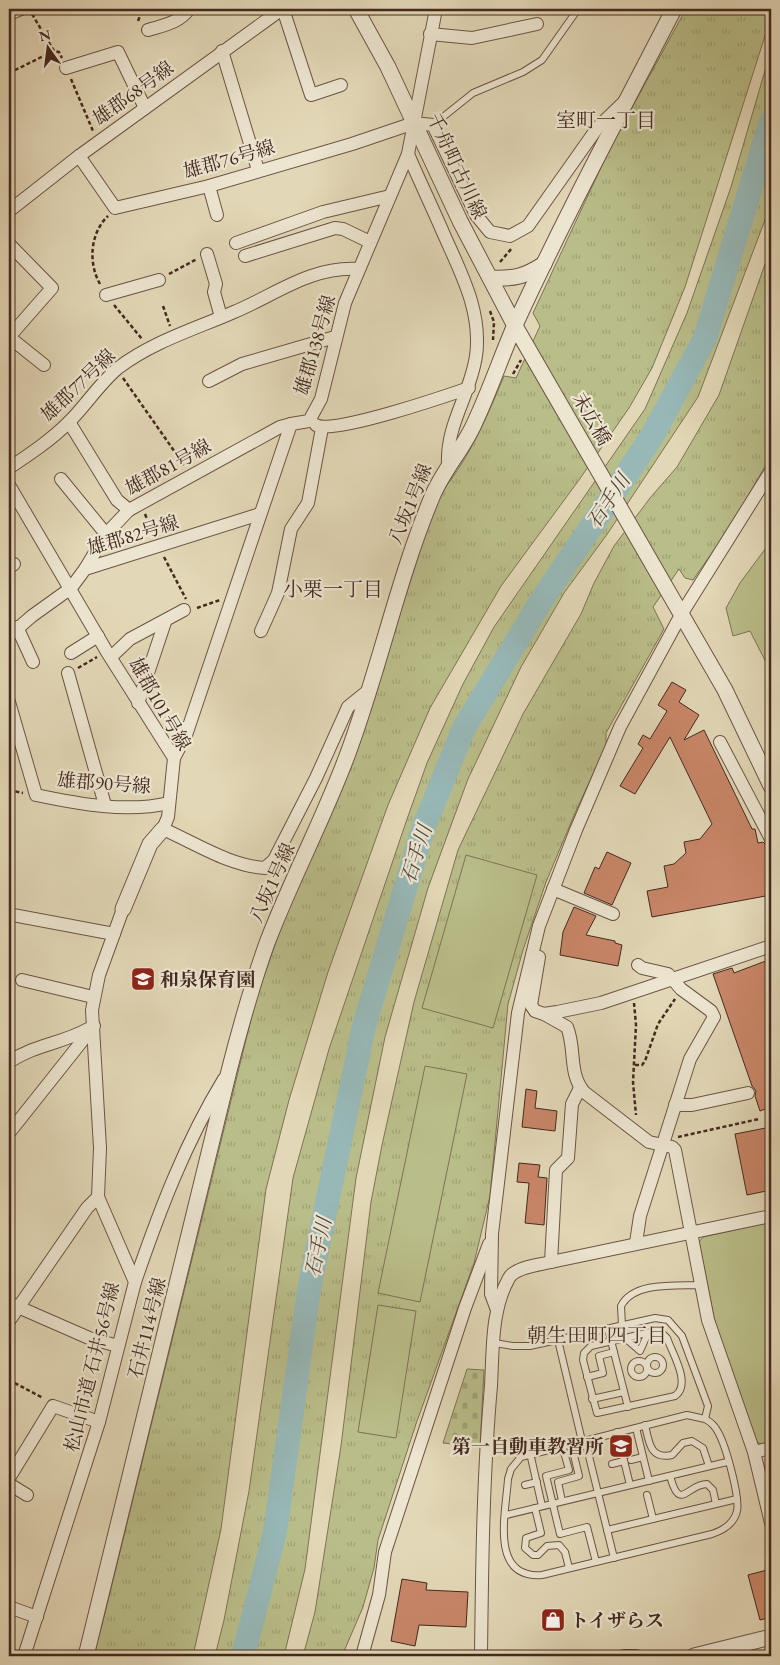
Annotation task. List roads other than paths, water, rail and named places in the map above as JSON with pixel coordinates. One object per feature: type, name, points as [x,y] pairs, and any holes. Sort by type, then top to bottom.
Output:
[{"type":"street","points":[[9,14],[21,9]]},
{"type":"street","points":[[142,27],[173,22],[183,17],[189,9]]},
{"type":"street","points":[[282,9],[311,95],[342,85]]},
{"type":"street","name":"雄郡68号線","points":[[9,211],[79,156],[282,9]]},
{"type":"street","name":"千舟町古川線","points":[[356,9],[518,333]]},
{"type":"street","name":"雄郡138号線","points":[[291,424],[309,421],[321,398],[335,337],[358,269],[408,154],[436,9]]},
{"type":"street","name":"八坂1号線","points":[[246,1009],[274,925],[322,820],[348,753],[369,690],[393,604],[432,495],[448,465],[474,425],[518,333],[545,263],[674,9]]},
{"type":"street","points":[[430,34],[456,38],[479,38],[537,24]]},
{"type":"street","points":[[222,51],[258,170]]},
{"type":"street","points":[[66,68],[118,52],[144,108]]},
{"type":"street","points":[[414,122],[433,125],[476,215],[490,232],[510,236],[528,226],[598,128],[628,99]]},
{"type":"street","name":"雄郡76号線","points":[[79,156],[115,208],[209,186],[258,170],[352,144],[414,122]]},
{"type":"street","points":[[408,154],[471,298],[477,321],[478,341],[469,388],[451,425],[447,449],[448,465]]},
{"type":"street","points":[[209,186],[217,215]]},
{"type":"street","points":[[236,243],[323,212],[390,196]]},
{"type":"street","points":[[245,256],[335,228],[343,229],[370,242]]},
{"type":"street","points":[[9,244],[52,288],[9,337],[44,365]]},
{"type":"street","points":[[207,254],[216,284],[214,292],[222,317]]},
{"type":"street","points":[[490,278],[510,279],[528,275],[545,263]]},
{"type":"street","name":"雄郡77号線","points":[[9,468],[45,444],[69,422],[117,369],[150,348],[222,317],[293,282],[344,268],[358,269]]},
{"type":"street","points":[[106,295],[159,280]]},
{"type":"street","name":"末広橋","points":[[518,333],[682,613]]},
{"type":"street","points":[[208,381],[242,364],[335,337]]},
{"type":"street","points":[[309,421],[322,428],[416,407],[469,388]]},
{"type":"street","points":[[69,422],[117,500],[129,510]]},
{"type":"street","points":[[174,758],[186,735],[291,424]]},
{"type":"street","name":"雄郡81号線","points":[[85,569],[106,534],[129,510],[280,426],[291,424]]},
{"type":"street","points":[[261,631],[278,593],[291,529],[308,504],[322,428]]},
{"type":"street","points":[[496,1310],[491,1294],[492,1234],[518,1013],[534,944],[553,890],[620,727],[682,613],[771,471]]},
{"type":"street","points":[[61,479],[106,534]]},
{"type":"street","name":"雄郡101号線","points":[[9,485],[109,655],[174,758],[174,776],[168,817],[163,828]]},
{"type":"street","name":"雄郡82号線","points":[[13,632],[71,588],[85,569],[260,514]]},
{"type":"street","points":[[138,702],[165,622],[170,616],[187,607]]},
{"type":"street","points":[[682,613],[748,732],[770,781]]},
{"type":"street","points":[[109,655],[130,639],[165,622]]},
{"type":"street","points":[[13,632],[33,662]]},
{"type":"street","points":[[71,653],[98,636]]},
{"type":"street","points":[[154,654],[166,659]]},
{"type":"street","points":[[68,673],[105,805]]},
{"type":"street","points":[[123,909],[150,844],[163,828],[227,858],[253,867],[266,868],[274,860],[316,778],[348,706],[369,690]]},
{"type":"street","name":"雄郡90号線","points":[[9,702],[36,795],[68,802],[140,808],[169,803]]},
{"type":"street","points":[[720,742],[771,839]]},
{"type":"street","points":[[553,890],[613,914]]},
{"type":"street","name":"松山市道 石井56号線","points":[[24,1656],[99,1422],[135,1282],[98,1197],[100,1148],[92,1010],[93,997],[123,909]]},
{"type":"street","points":[[13,915],[114,934]]},
{"type":"street","points":[[534,944],[540,954],[531,1005],[534,1011],[544,1014],[567,1027],[574,1071],[580,1088],[649,1142],[663,1143],[675,1150],[708,1320],[754,1452],[771,1523]]},
{"type":"street","points":[[544,1014],[601,1003],[633,992],[678,984],[771,946]]},
{"type":"street","points":[[636,1243],[637,1227],[690,1058],[714,1017],[711,1011],[678,984],[638,965]]},
{"type":"street","points":[[22,980],[93,997]]},
{"type":"street","name":"石井114号線","points":[[86,1656],[229,1071],[246,1009]]},
{"type":"street","points":[[9,1062],[35,1047],[75,1036],[94,1026]]},
{"type":"street","points":[[9,1133],[94,1026]]},
{"type":"street","points":[[135,1282],[160,1210],[200,1119],[229,1071]]},
{"type":"street","points":[[550,1262],[556,1170],[568,1158],[572,1104],[580,1088]]},
{"type":"street","points":[[675,1105],[692,1105],[748,1093]]},
{"type":"street","points":[[9,1321],[13,1306],[98,1197]]},
{"type":"street","points":[[481,1656],[484,1476],[496,1310],[510,1276],[516,1271],[550,1262],[771,1216]]},
{"type":"street","points":[[362,1656],[379,1595],[384,1552],[465,1308],[492,1234]]},
{"type":"street","points":[[13,1306],[89,1338],[118,1346]]},
{"type":"street","points":[[9,1478],[52,1406],[99,1422]]},
{"type":"street","points":[[754,1452],[771,1448]]},
{"type":"street","points":[[9,1484],[27,1495]]},
{"type":"street","points":[[9,1607],[37,1618]]},
{"type":"street","points":[[694,1656],[771,1637]]},
{"type":"street","points":[[624,1656],[636,1656]]},
{"type":"lane","points":[[433,125],[473,93],[523,72],[542,60],[578,9]]},
{"type":"lane","points":[[622,1326],[621,1306],[632,1294],[644,1289],[701,1285]]},
{"type":"lane","points":[[494,1343],[530,1346],[662,1318],[673,1323],[682,1336],[708,1406],[705,1419]]},
{"type":"lane","points":[[608,1329],[628,1407]]},
{"type":"lane","points":[[658,1331],[664,1335],[683,1384],[678,1394],[597,1413],[583,1360],[586,1350],[591,1346],[612,1341],[658,1331]]},
{"type":"lane","points":[[625,1338],[640,1351],[648,1333]]},
{"type":"lane","points":[[558,1340],[614,1558]]},
{"type":"lane","points":[[587,1377],[603,1373],[599,1356],[614,1352]]},
{"type":"lane","points":[[647,1367],[643,1362],[637,1360],[631,1364],[630,1370],[634,1376],[641,1377],[646,1373],[647,1367],[648,1360],[654,1356],[660,1358],[664,1363],[663,1369],[658,1373],[651,1372],[647,1367]]},
{"type":"lane","points":[[664,1363],[675,1360]]},
{"type":"lane","points":[[619,1373],[630,1370]]},
{"type":"lane","points":[[592,1399],[624,1392]]},
{"type":"lane","points":[[687,1415],[705,1419],[717,1430],[737,1498],[737,1511],[733,1521],[722,1531],[537,1575],[528,1575],[515,1568],[505,1550],[506,1515],[508,1479],[511,1469],[521,1457],[645,1425],[687,1415]]},
{"type":"lane","points":[[645,1425],[650,1446],[656,1454],[661,1456],[672,1455],[682,1443],[696,1442],[703,1448],[709,1466]]},
{"type":"lane","points":[[636,1428],[648,1481]]},
{"type":"lane","points":[[617,1432],[627,1461],[630,1485]]},
{"type":"lane","points":[[562,1501],[558,1482],[579,1476],[571,1443]]},
{"type":"lane","points":[[562,1445],[569,1470],[546,1476],[560,1534],[588,1527],[596,1562]]},
{"type":"lane","points":[[530,1454],[537,1482],[541,1533],[526,1538],[525,1548],[532,1555],[538,1555],[547,1546],[559,1545],[565,1552],[569,1568]]},
{"type":"lane","points":[[612,1464],[643,1457]]},
{"type":"lane","points":[[506,1515],[727,1462]]},
{"type":"lane","points":[[670,1476],[674,1490],[680,1494],[688,1494],[698,1486],[707,1484],[713,1490],[716,1504]]},
{"type":"lane","points":[[524,1485],[537,1482]]},
{"type":"lane","points":[[648,1495],[653,1519]]},
{"type":"lane","points":[[607,1530],[737,1498]]},
{"type":"waterway","name":"石手川","points":[[243,1656],[275,1532],[309,1289],[364,1026],[423,829],[464,728],[541,601],[651,438],[705,338],[771,121]]},
{"type":"place","name":"和泉保育園","points":[[143,979]]},
{"type":"place","name":"第一自動車教習所","points":[[621,1446]]},
{"type":"place","name":"トイザらス","points":[[553,1620]]},
{"type":"district","name":"室町一丁目","points":[[606,120]]},
{"type":"district","name":"小栗一丁目","points":[[333,589]]},
{"type":"district","name":"朝生田町四丁目","points":[[597,1335]]}]
